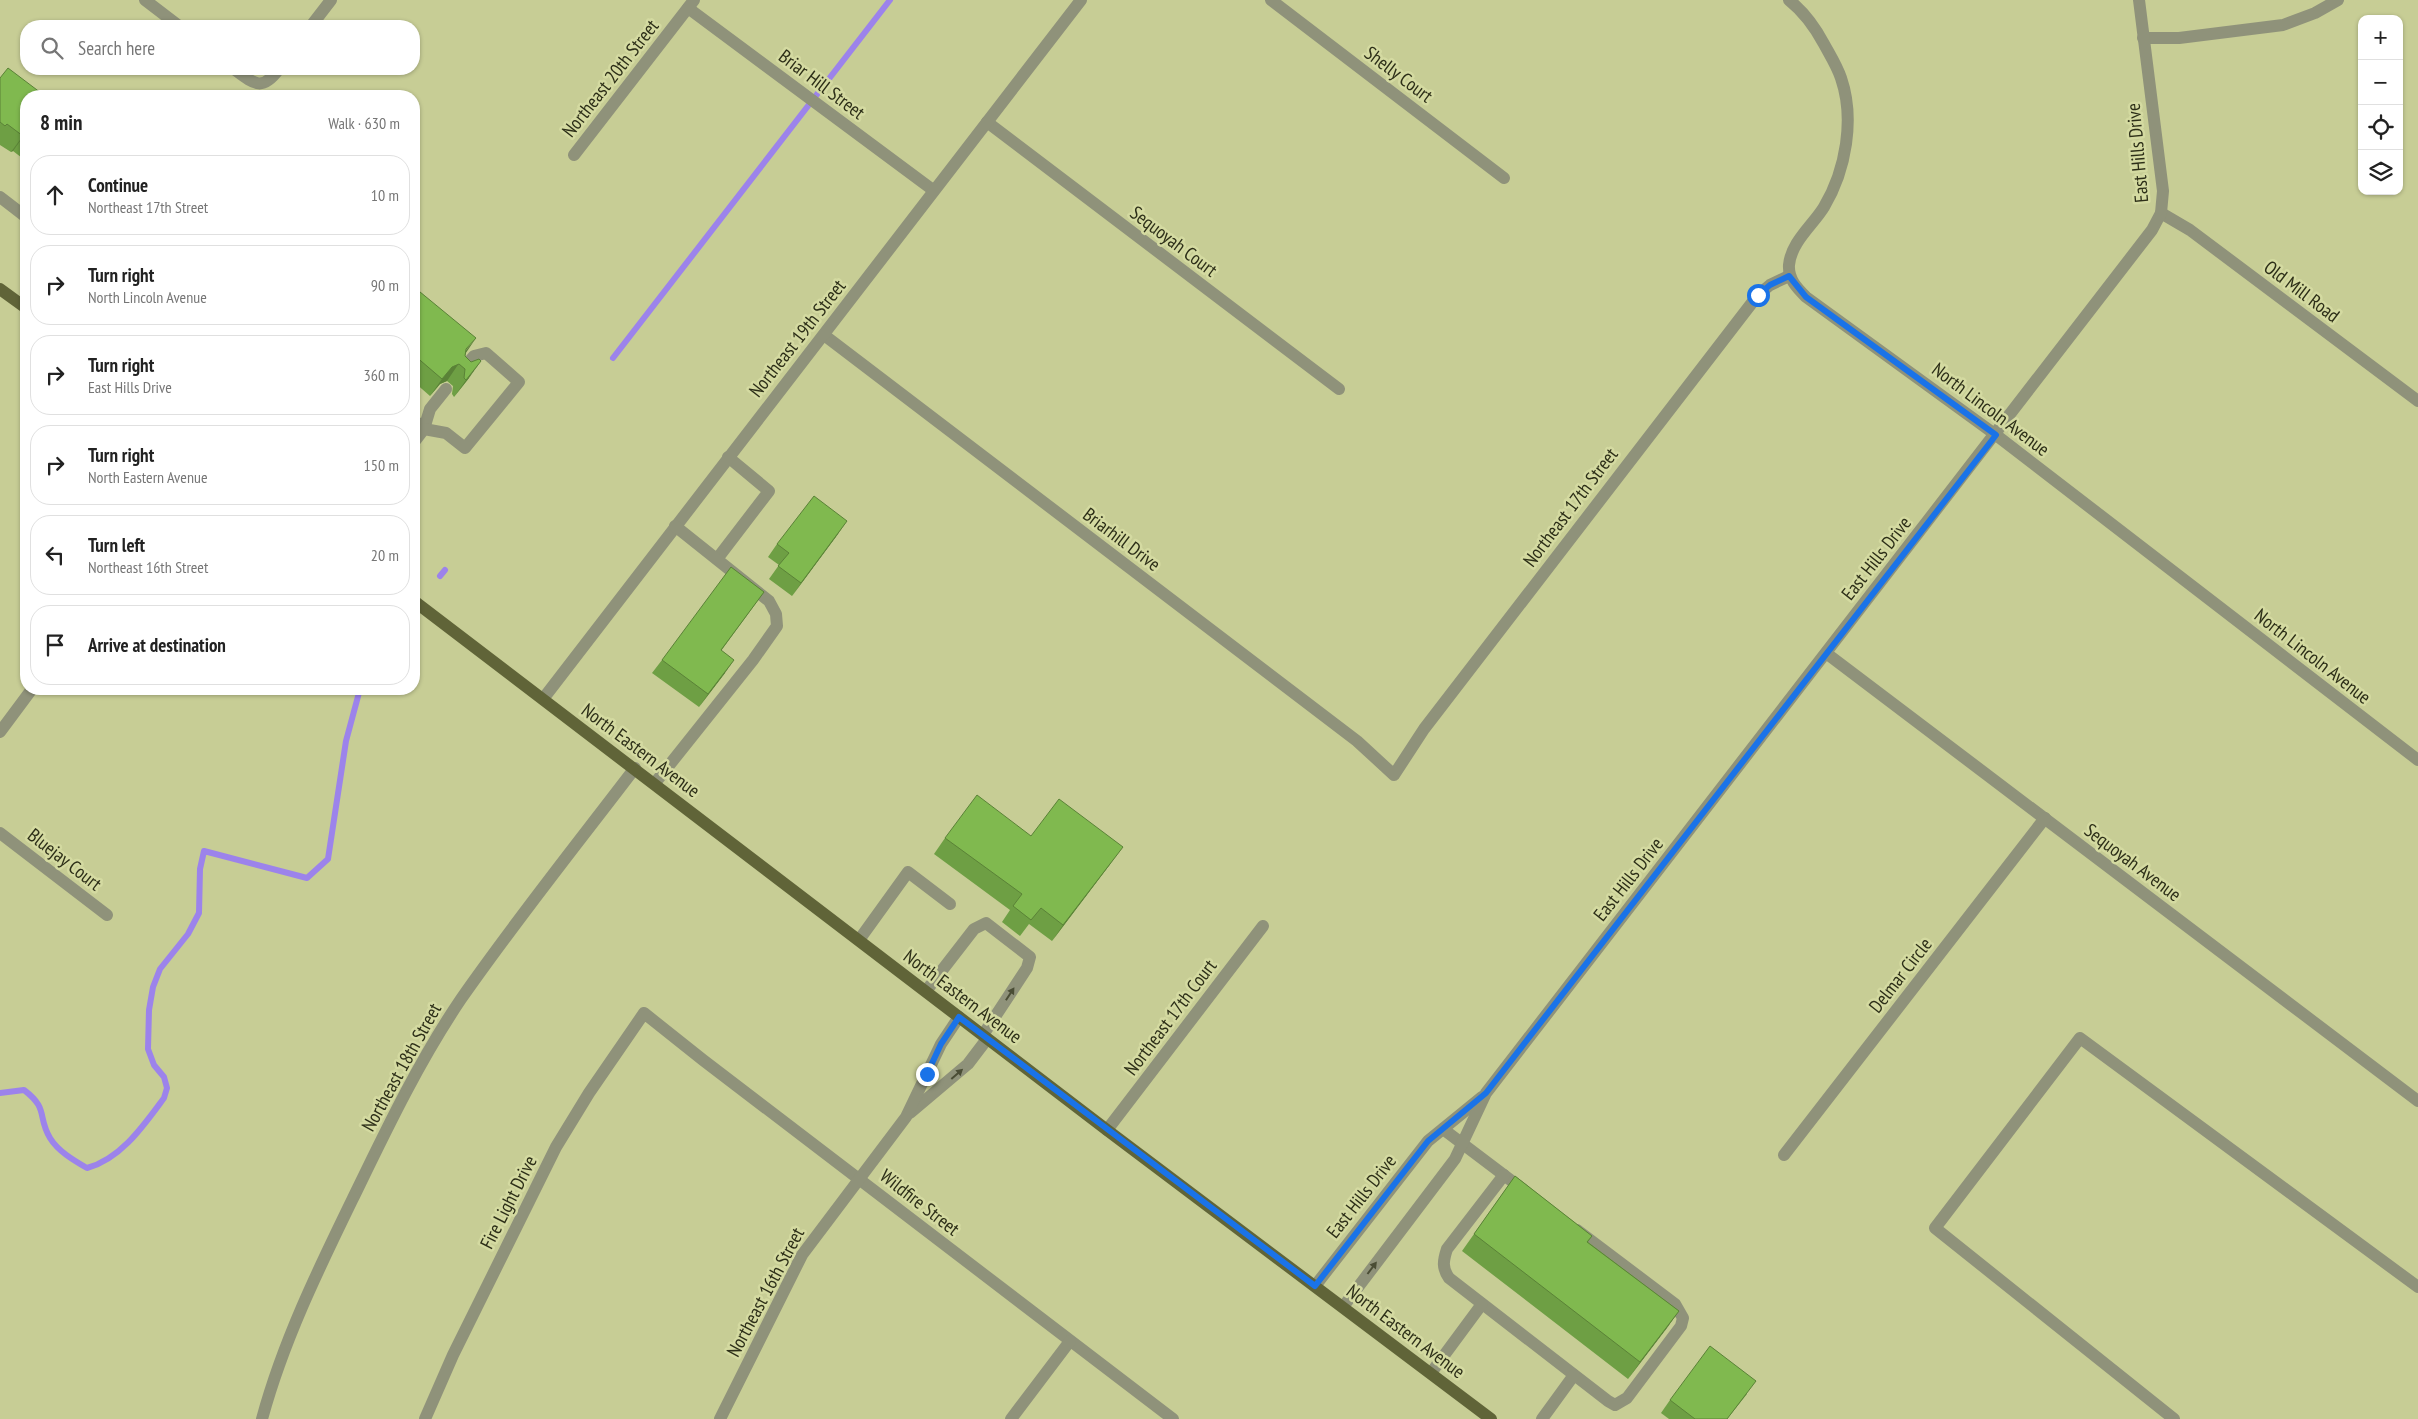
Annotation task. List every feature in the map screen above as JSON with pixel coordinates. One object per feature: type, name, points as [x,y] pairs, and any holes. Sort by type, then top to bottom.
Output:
[{"type":"main road","points":[[0,289],[20,304]]},
{"type":"main road","name":"North Eastern Avenue","points":[[420,606],[1107,1130],[1491,1419]]},
{"type":"street","points":[[145,0],[171,20]]},
{"type":"street","points":[[316,20],[331,0]]},
{"type":"street","name":"Northeast 19th Street","points":[[543,699],[1081,0]]},
{"type":"street","name":"Shelly Court","points":[[1271,0],[1504,178]]},
{"type":"street","points":[[1788,0],[1806,15],[1832,59],[1841,78],[1848,122],[1839,174],[1824,208],[1798,242],[1790,256],[1789,276]]},
{"type":"street","name":"East Hills Drive","points":[[1343,1307],[1455,1159],[1486,1093],[2139,250],[2161,212],[2163,192],[2139,0]]},
{"type":"street","points":[[2143,38],[2179,38],[2283,25],[2315,13],[2338,0]]},
{"type":"street","name":"Briar Hill Street","points":[[691,4],[787,81],[933,190]]},
{"type":"street","name":"Northeast 20th Street","points":[[574,155],[608,114],[691,4]]},
{"type":"street","points":[[242,75],[251,82],[261,84],[270,81],[274,75]]},
{"type":"street","name":"Sequoyah Court","points":[[987,122],[1339,389]]},
{"type":"street","points":[[0,197],[20,212]]},
{"type":"street","name":"Old Mill Road","points":[[2161,212],[2190,230],[2418,401]]},
{"type":"street","name":"North Lincoln Avenue","points":[[1789,276],[1806,297],[1996,435],[2418,760]]},
{"type":"street","name":"Northeast 17th Street","points":[[1394,775],[1424,729],[1696,373],[1758,295],[1770,285],[1789,276]]},
{"type":"street","name":"Briarhill Drive","points":[[824,335],[1357,741],[1394,775]]},
{"type":"street","points":[[420,425],[446,433],[465,448],[519,382],[486,353],[474,356],[461,371]]},
{"type":"street","points":[[420,424],[446,389]]},
{"type":"street","points":[[717,559],[769,491],[728,457]]},
{"type":"street","points":[[654,783],[753,660],[777,626],[776,614],[769,601],[675,526]]},
{"type":"street","name":"Sequoyah Avenue","points":[[1826,653],[2418,1101]]},
{"type":"street","points":[[0,732],[28,695]]},
{"type":"street","name":"Northeast 18th Street","points":[[262,1419],[273,1380],[294,1323],[385,1132],[435,1041],[461,999],[635,768]]},
{"type":"street","name":"Delmar Circle","points":[[1784,1155],[2045,818]]},
{"type":"street","name":"Bluejay Court","points":[[0,833],[107,916]]},
{"type":"street","points":[[859,940],[908,872],[950,904]]},
{"type":"street","name":"Northeast 16th Street","points":[[906,1116],[968,1064],[1027,968],[1030,957],[986,923],[974,929],[926,992]]},
{"type":"street","name":"Northeast 17th Court","points":[[1107,1130],[1263,926]]},
{"type":"street","name":"Wildfire Street","points":[[644,1013],[1173,1419]]},
{"type":"street","name":"Fire Light Drive","points":[[425,1419],[462,1337],[556,1148],[589,1092],[644,1013]]},
{"type":"street","name":"Northeast 16th Street","points":[[720,1419],[802,1255],[906,1116],[941,1044],[959,1017]]},
{"type":"street","points":[[2174,1419],[1935,1228],[2080,1038],[2418,1287]]},
{"type":"street","name":"East Hills Drive","points":[[1315,1286],[1428,1141],[1486,1093]]},
{"type":"street","points":[[1443,1128],[1535,1198]]},
{"type":"street","points":[[1504,1175],[1448,1250],[1444,1260],[1444,1271],[1449,1278],[1482,1304],[1615,1405],[1622,1402],[1681,1326],[1683,1318],[1675,1304],[1566,1222]]},
{"type":"street","points":[[1431,1373],[1482,1304]]},
{"type":"street","points":[[1011,1419],[1070,1341]]},
{"type":"street","points":[[1542,1419],[1574,1375]]},
{"type":"building","points":[[8,68],[37,90],[20,90],[20,134],[7,124],[5,126],[0,122],[0,78]]},
{"type":"building","points":[[420,292],[476,338],[466,349],[465,356],[471,362],[479,359],[481,361],[466,380],[464,378],[465,369],[459,364],[452,367],[442,379],[420,360]]},
{"type":"building","points":[[814,496],[847,521],[801,583],[778,566],[789,553],[777,544]]},
{"type":"building","points":[[731,567],[764,592],[721,650],[734,660],[708,694],[662,660]]},
{"type":"building","points":[[977,795],[1031,836],[1059,799],[1123,847],[1063,925],[1041,908],[1031,920],[1013,906],[1022,894],[945,838]]},
{"type":"building","points":[[1515,1176],[1592,1236],[1587,1242],[1679,1311],[1640,1362],[1474,1234]]},
{"type":"building","points":[[1710,1346],[1756,1381],[1727,1419],[1695,1419],[1670,1400]]},
{"type":"waterway","points":[[613,358],[890,0]]},
{"type":"waterway","points":[[440,576],[445,570]]},
{"type":"waterway","points":[[0,1093],[24,1090],[37,1102],[46,1130],[53,1143],[66,1155],[87,1168],[111,1157],[131,1140],[164,1098],[167,1088],[164,1077],[154,1065],[148,1049],[149,1010],[153,987],[160,969],[188,934],[199,913],[200,869],[204,851],[307,878],[328,859],[346,741],[358,695]]},
{"type":"route","points":[[927,1074],[941,1044],[959,1017],[1315,1286],[1428,1141],[1486,1093],[1996,435],[1806,297],[1789,276],[1770,285],[1758,295]]}]
